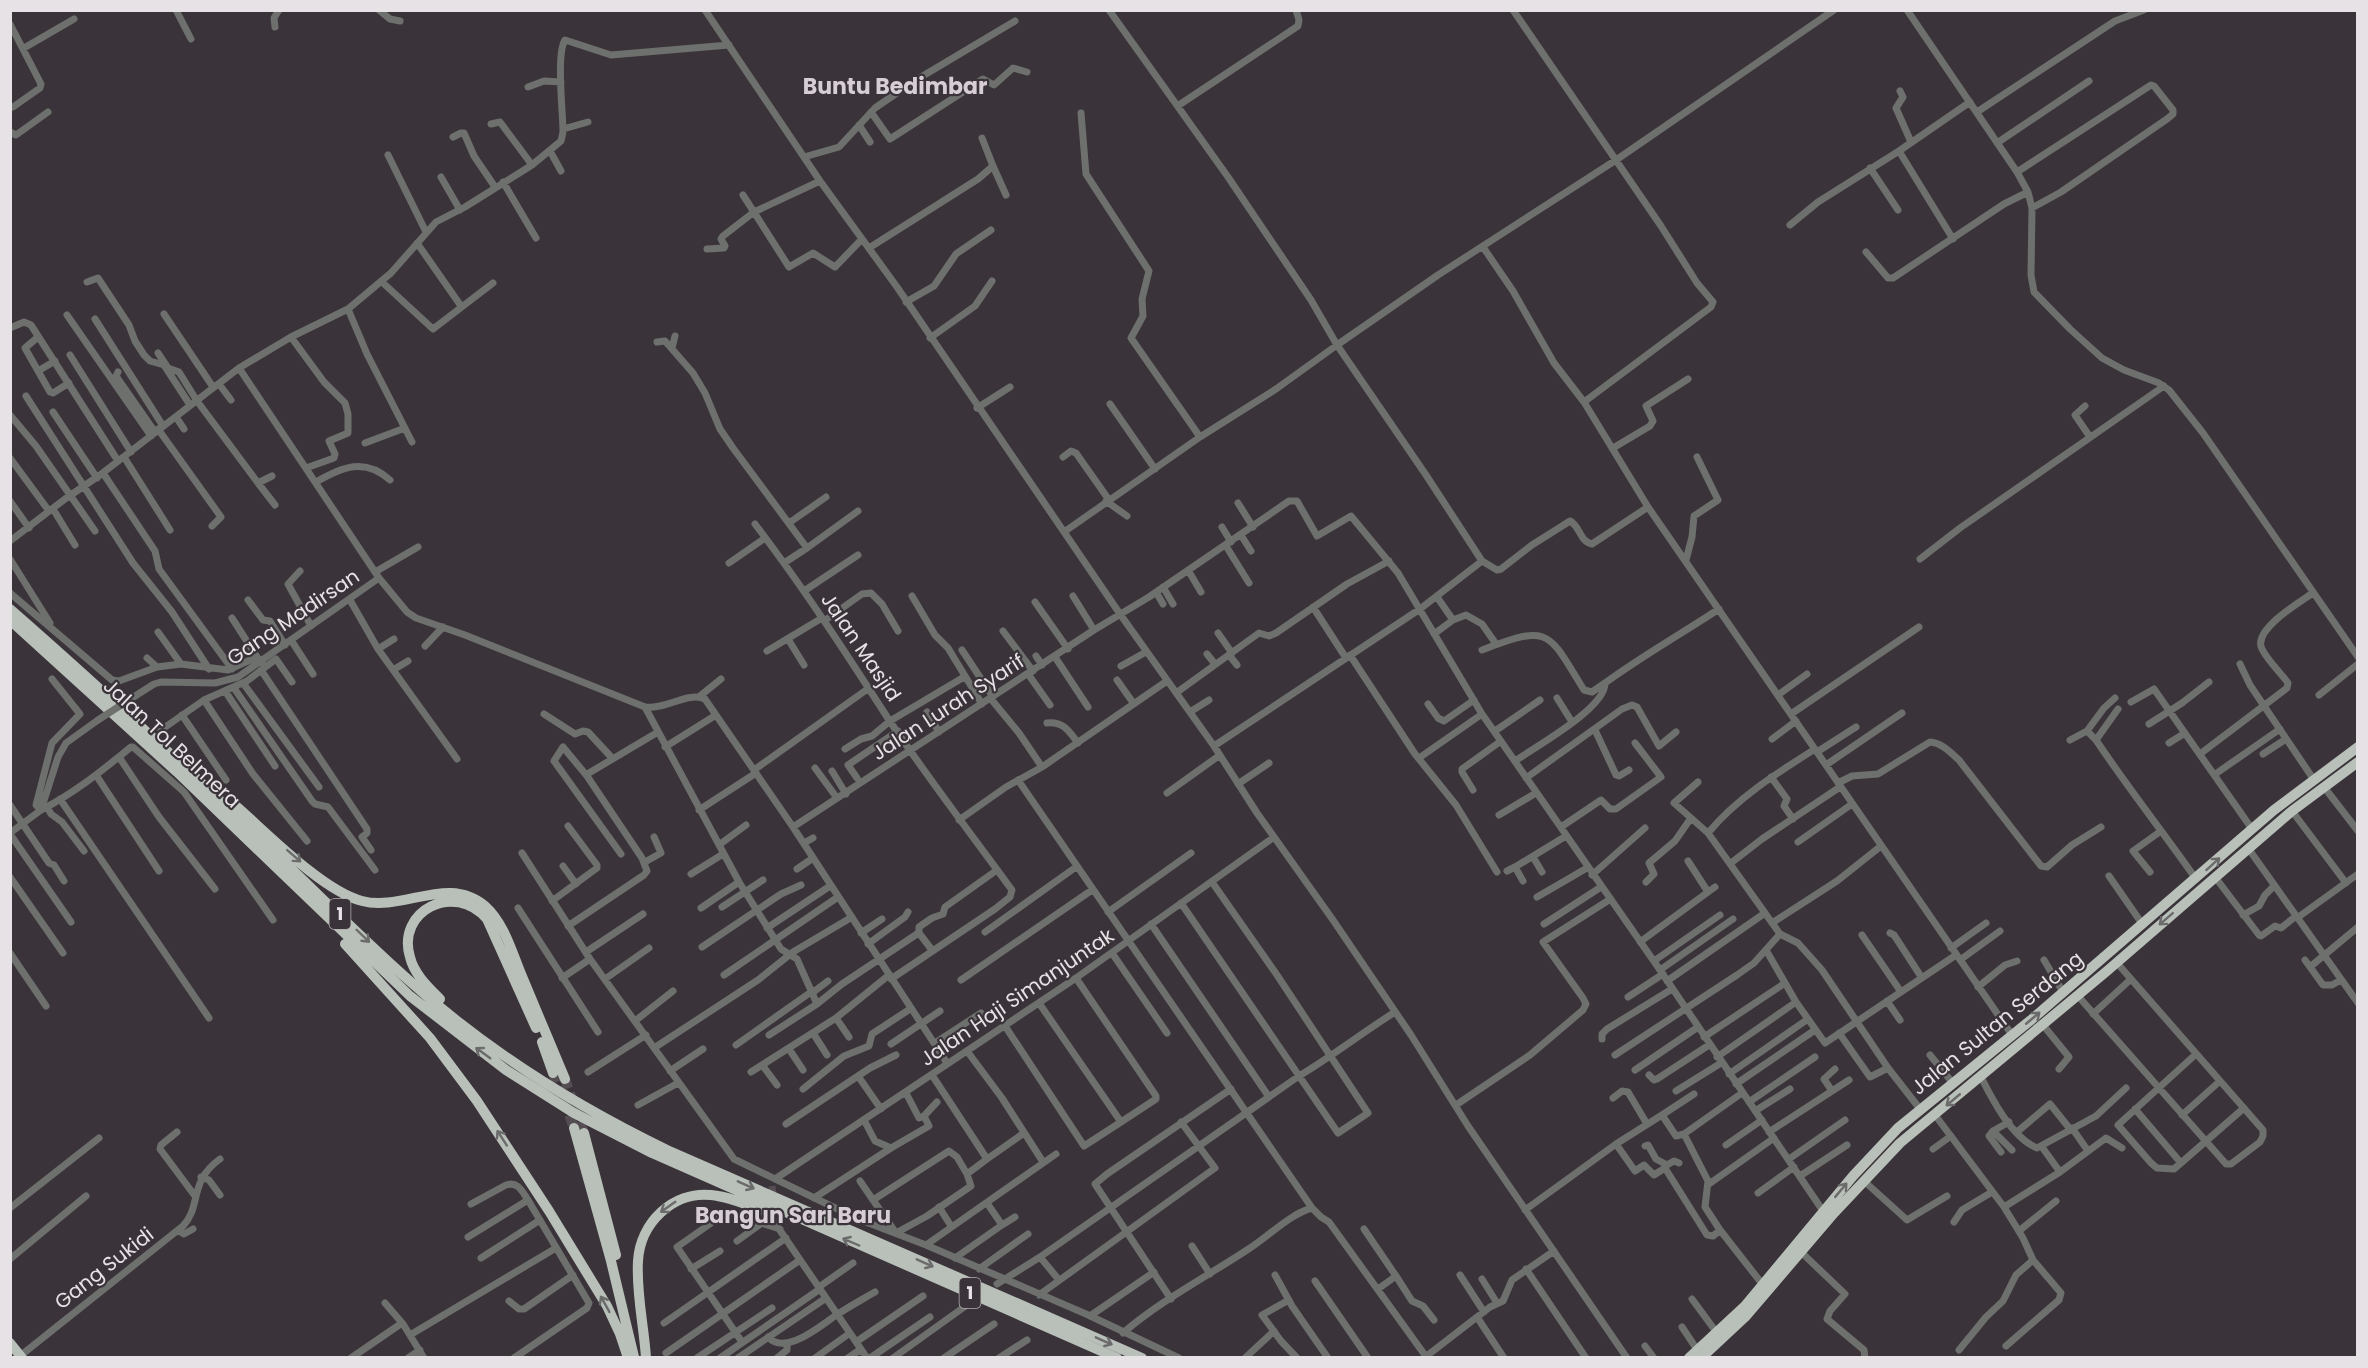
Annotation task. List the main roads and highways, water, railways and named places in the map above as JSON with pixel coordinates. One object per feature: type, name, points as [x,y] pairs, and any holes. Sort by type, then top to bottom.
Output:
[{"type":"highway","name":"Jalan Tol Belmera","points":[[10,609],[184,765]]},
{"type":"highway","name":"Jalan Tol Belmera","points":[[10,620],[177,772],[305,896]]},
{"type":"highway","name":"Jalan Sultan Serdang","points":[[1696,1355],[1763,1285],[1867,1159],[1920,1109],[2143,925],[2252,829],[2358,747]]},
{"type":"highway","name":"Jalan Sultan Serdang","points":[[1696,1355],[1741,1321],[1900,1143],[2107,972],[2292,811],[2358,762]]},
{"type":"highway","name":"1","points":[[184,765],[413,984],[503,1055],[572,1100],[659,1146],[1142,1358]]},
{"type":"highway","points":[[184,765],[320,878],[346,895],[362,901],[381,903],[449,892],[466,895],[480,902],[494,915],[504,934],[565,1079]]},
{"type":"highway","name":"1","points":[[305,896],[410,996],[481,1052],[593,1124],[823,1230],[1117,1358]]},
{"type":"highway","points":[[305,896],[336,934],[406,1010],[477,1101],[601,1296],[620,1334],[628,1358]]},
{"type":"highway","points":[[503,1055],[443,1001],[418,975],[413,966],[408,947],[410,930],[425,911],[439,903],[452,901],[467,903],[487,919],[544,1045],[553,1073]]},
{"type":"highway","points":[[2099,962],[2107,972]]},
{"type":"highway","points":[[634,1358],[579,1131],[644,1358]]},
{"type":"highway","points":[[644,1358],[638,1267],[639,1249],[648,1227],[669,1205],[698,1195],[720,1196],[823,1230]]},
{"type":"highway","points":[[10,1343],[17,1356]]},
{"type":"tunnel","points":[[553,1073],[574,1128]]},
{"type":"tunnel","points":[[565,1079],[584,1133]]},
{"type":"tunnel","points":[[772,1186],[777,1224]]},
{"type":"district","name":"Buntu Bedimbar","points":[[895,86]]},
{"type":"district","name":"Bangun Sari Baru","points":[[793,1215]]}]
